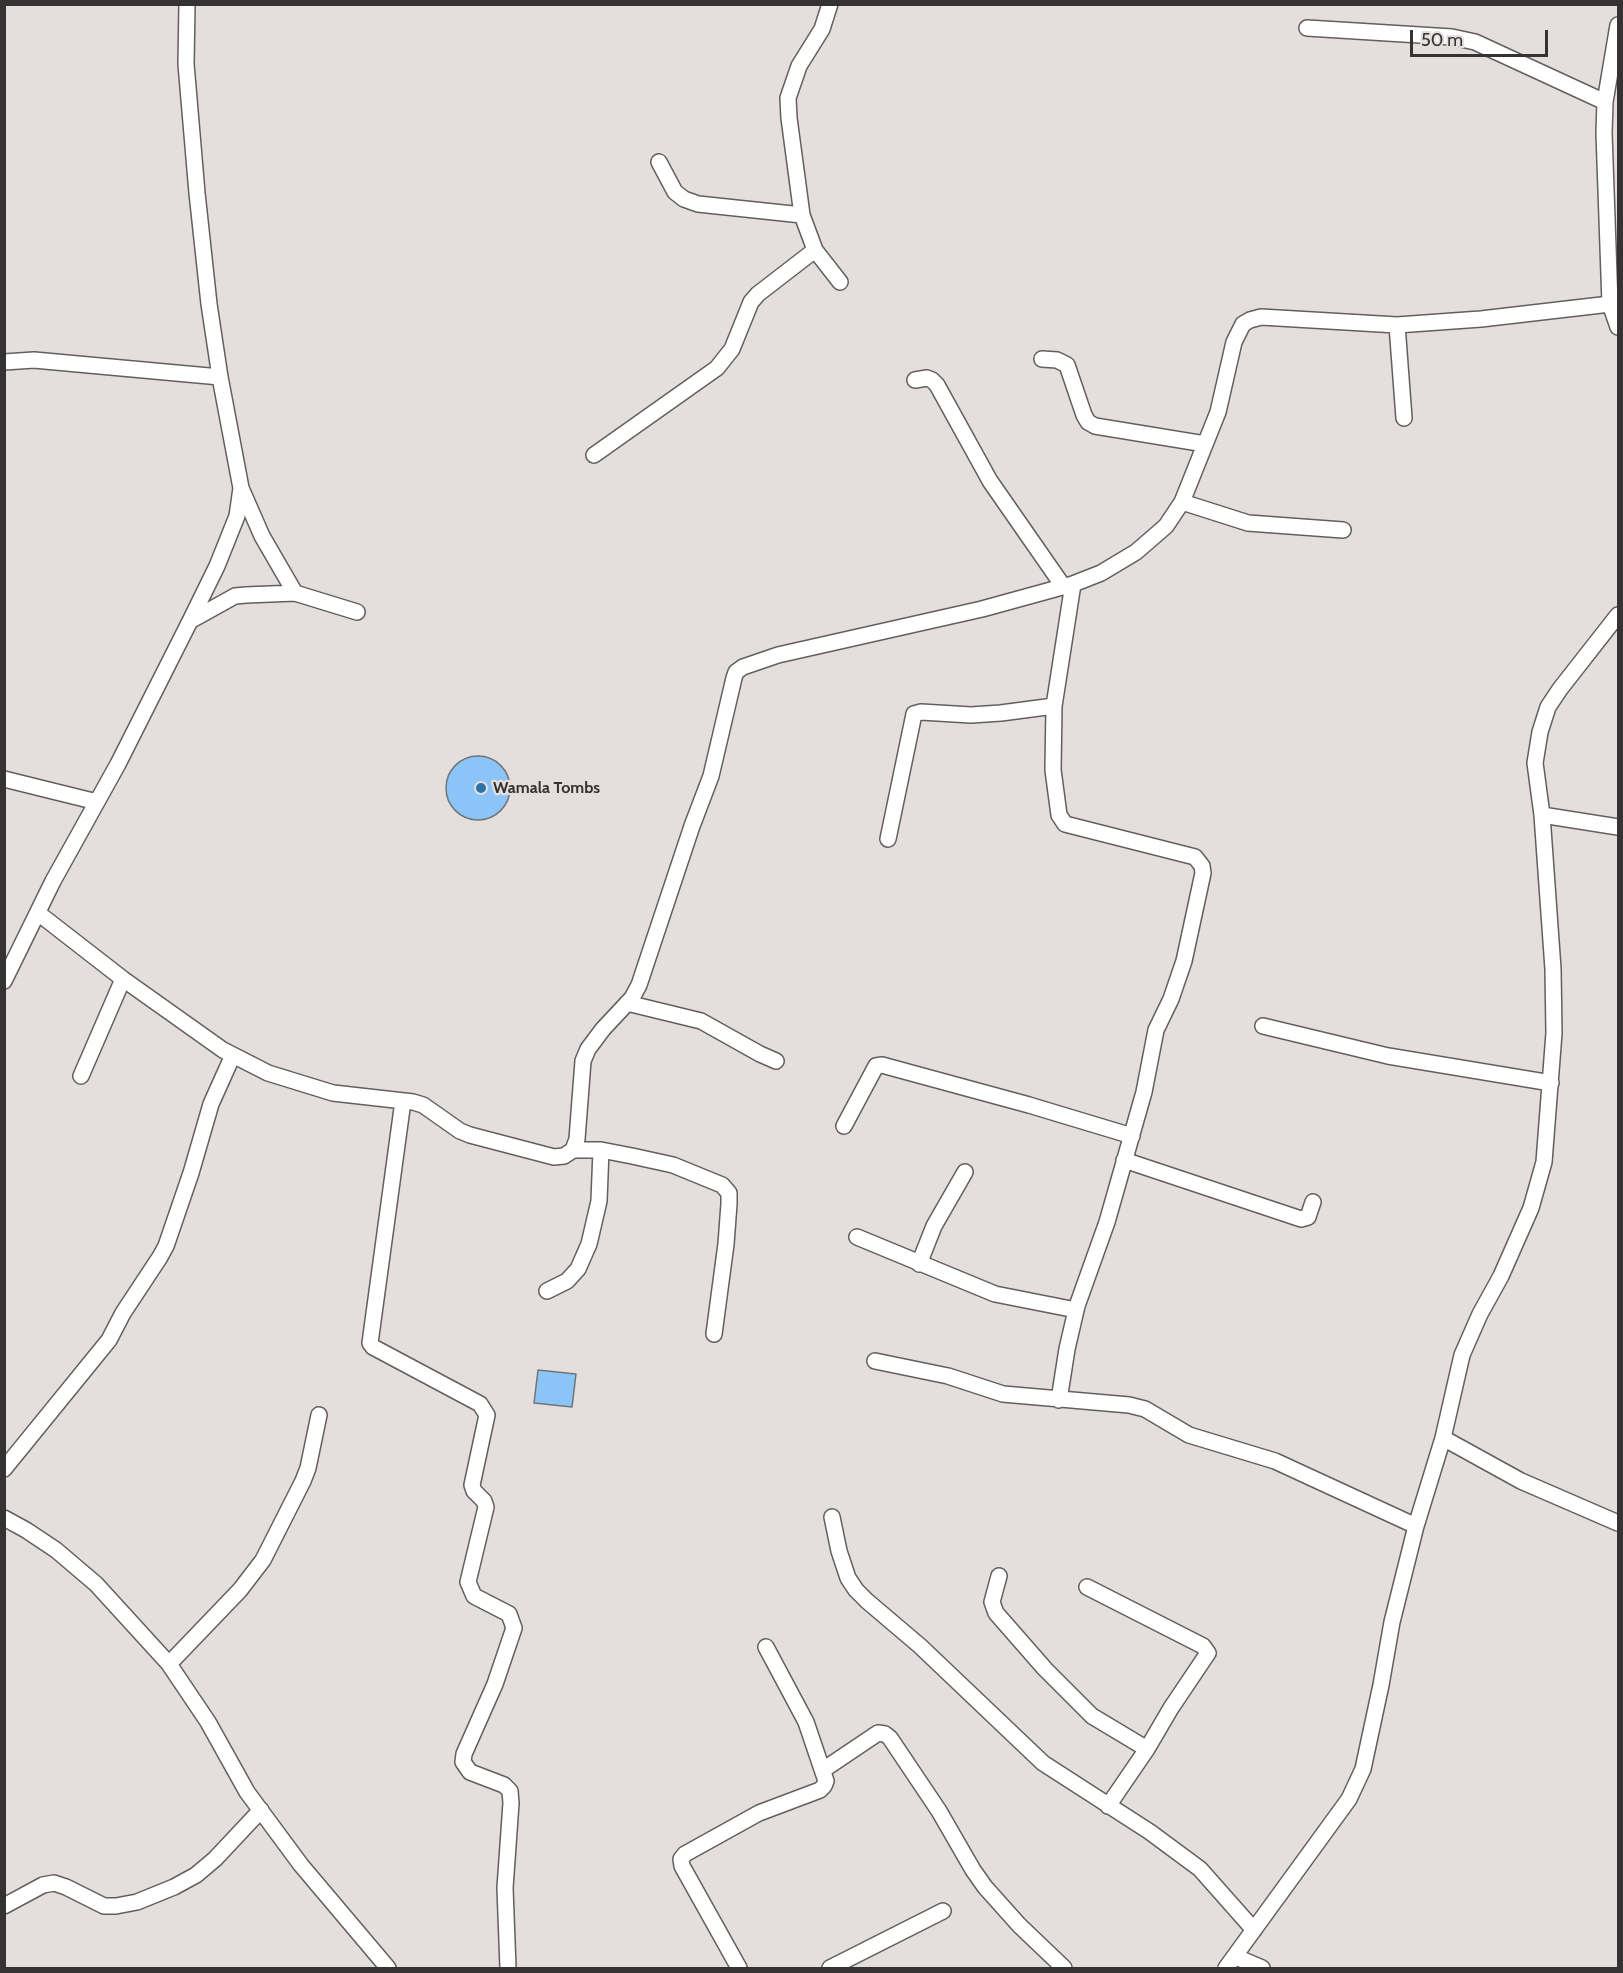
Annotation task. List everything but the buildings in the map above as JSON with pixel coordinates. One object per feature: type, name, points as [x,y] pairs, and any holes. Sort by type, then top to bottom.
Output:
[{"type":"street","points":[[187,4],[186,64],[197,193],[220,377],[241,488],[262,536],[296,593]]},
{"type":"street","points":[[830,4],[822,29],[799,66],[788,98],[802,215],[815,250],[840,282]]},
{"type":"street","points":[[1618,25],[1605,102],[1610,304],[1618,327]]},
{"type":"street","points":[[1307,28],[1452,37],[1475,42],[1605,102]]},
{"type":"street","points":[[659,162],[675,192],[684,199],[698,204],[802,215]]},
{"type":"street","points":[[594,455],[717,368],[732,349],[752,302],[758,294],[815,250]]},
{"type":"street","points":[[573,1150],[577,1139],[583,1061],[588,1048],[627,1004],[639,985],[711,776],[736,672],[743,667],[778,655],[982,609],[1068,585],[1101,573],[1136,552],[1166,526],[1182,502],[1218,411],[1234,342],[1243,324],[1250,320],[1261,317],[1397,325],[1480,319],[1610,304]]},
{"type":"street","points":[[1397,325],[1404,418]]},
{"type":"street","points":[[1042,359],[1057,360],[1066,365],[1084,415],[1088,422],[1095,426],[1205,444]]},
{"type":"street","points":[[4,362],[34,360],[220,377]]},
{"type":"street","points":[[915,380],[927,378],[937,385],[990,481],[1068,585],[1054,706],[1053,770],[1059,815],[1065,824],[1190,855],[1199,860],[1202,866],[1184,961],[1171,999],[1156,1030],[1144,1092],[1107,1222],[1076,1310],[1059,1400]]},
{"type":"street","points":[[4,981],[8,964],[38,913],[97,801],[217,566],[237,516],[241,488]]},
{"type":"street","points":[[1182,502],[1248,524],[1343,530]]},
{"type":"street","points":[[190,621],[235,596],[296,593],[357,612]]},
{"type":"street","points":[[1262,1968],[1231,1963],[1349,1799],[1363,1769],[1392,1622],[1416,1526],[1443,1438],[1462,1355],[1531,1208],[1544,1162],[1554,1033],[1553,969],[1542,815],[1535,763],[1540,732],[1548,708],[1560,689],[1618,615]]},
{"type":"street","points":[[888,839],[914,714],[921,712],[971,715],[1054,706]]},
{"type":"street","points":[[4,779],[97,801]]},
{"type":"street","points":[[1542,815],[1618,827]]},
{"type":"street","points":[[38,913],[123,979],[233,1055],[268,1073],[333,1093],[423,1105],[460,1131],[470,1135],[554,1157],[564,1156],[573,1150],[601,1150],[673,1165],[722,1185],[729,1193],[726,1244],[714,1334]]},
{"type":"street","points":[[81,1076],[123,979]]},
{"type":"street","points":[[627,1004],[701,1021],[776,1061]]},
{"type":"street","points":[[1263,1026],[1388,1056],[1551,1083]]},
{"type":"street","points":[[4,1469],[109,1340],[123,1313],[160,1257],[166,1246],[191,1173],[211,1104],[233,1055]]},
{"type":"street","points":[[843,1126],[876,1066],[882,1065],[1029,1105],[1131,1136]]},
{"type":"street","points":[[403,1101],[370,1343],[373,1347],[480,1404],[487,1415],[472,1485],[486,1507],[468,1582],[474,1596],[509,1614],[514,1628],[495,1684],[464,1754],[463,1762],[470,1772],[504,1785],[510,1791],[505,1888],[508,1968]]},
{"type":"street","points":[[547,1291],[567,1281],[578,1269],[589,1244],[599,1201],[601,1150]]},
{"type":"street","points":[[1124,1160],[1301,1219],[1308,1217],[1312,1202]]},
{"type":"street","points":[[919,1264],[933,1226],[965,1172]]},
{"type":"street","points":[[857,1237],[995,1294],[1076,1310]]},
{"type":"street","points":[[875,1361],[948,1376],[1003,1394],[1129,1405],[1144,1409],[1189,1435],[1275,1461],[1416,1526]]},
{"type":"street","points":[[169,1664],[240,1590],[263,1560],[303,1481],[319,1415]]},
{"type":"street","points":[[1443,1438],[1521,1480],[1618,1523]]},
{"type":"street","points":[[832,1517],[839,1551],[848,1578],[856,1590],[969,1690],[1043,1763],[1150,1832],[1200,1869],[1254,1930]]},
{"type":"street","points":[[4,1518],[56,1550],[96,1584],[169,1664],[202,1712],[247,1792],[301,1865],[387,1968]]},
{"type":"street","points":[[999,1576],[992,1602],[996,1613],[1045,1669],[1092,1716],[1147,1749]]},
{"type":"street","points":[[1087,1587],[1207,1649],[1208,1653],[1108,1806]]},
{"type":"street","points":[[739,1968],[682,1866],[681,1859],[685,1854],[759,1813],[820,1790],[826,1781],[806,1722],[766,1647]]},
{"type":"street","points":[[823,1770],[878,1733],[890,1738],[939,1811],[985,1887],[1019,1925],[1064,1968]]},
{"type":"street","points":[[4,1906],[43,1885],[54,1883],[104,1906],[137,1902],[196,1875],[215,1859],[261,1810]]},
{"type":"street","points":[[830,1968],[943,1911]]},
{"type":"place","name":"Wamala Tombs","points":[[481,788]]}]
